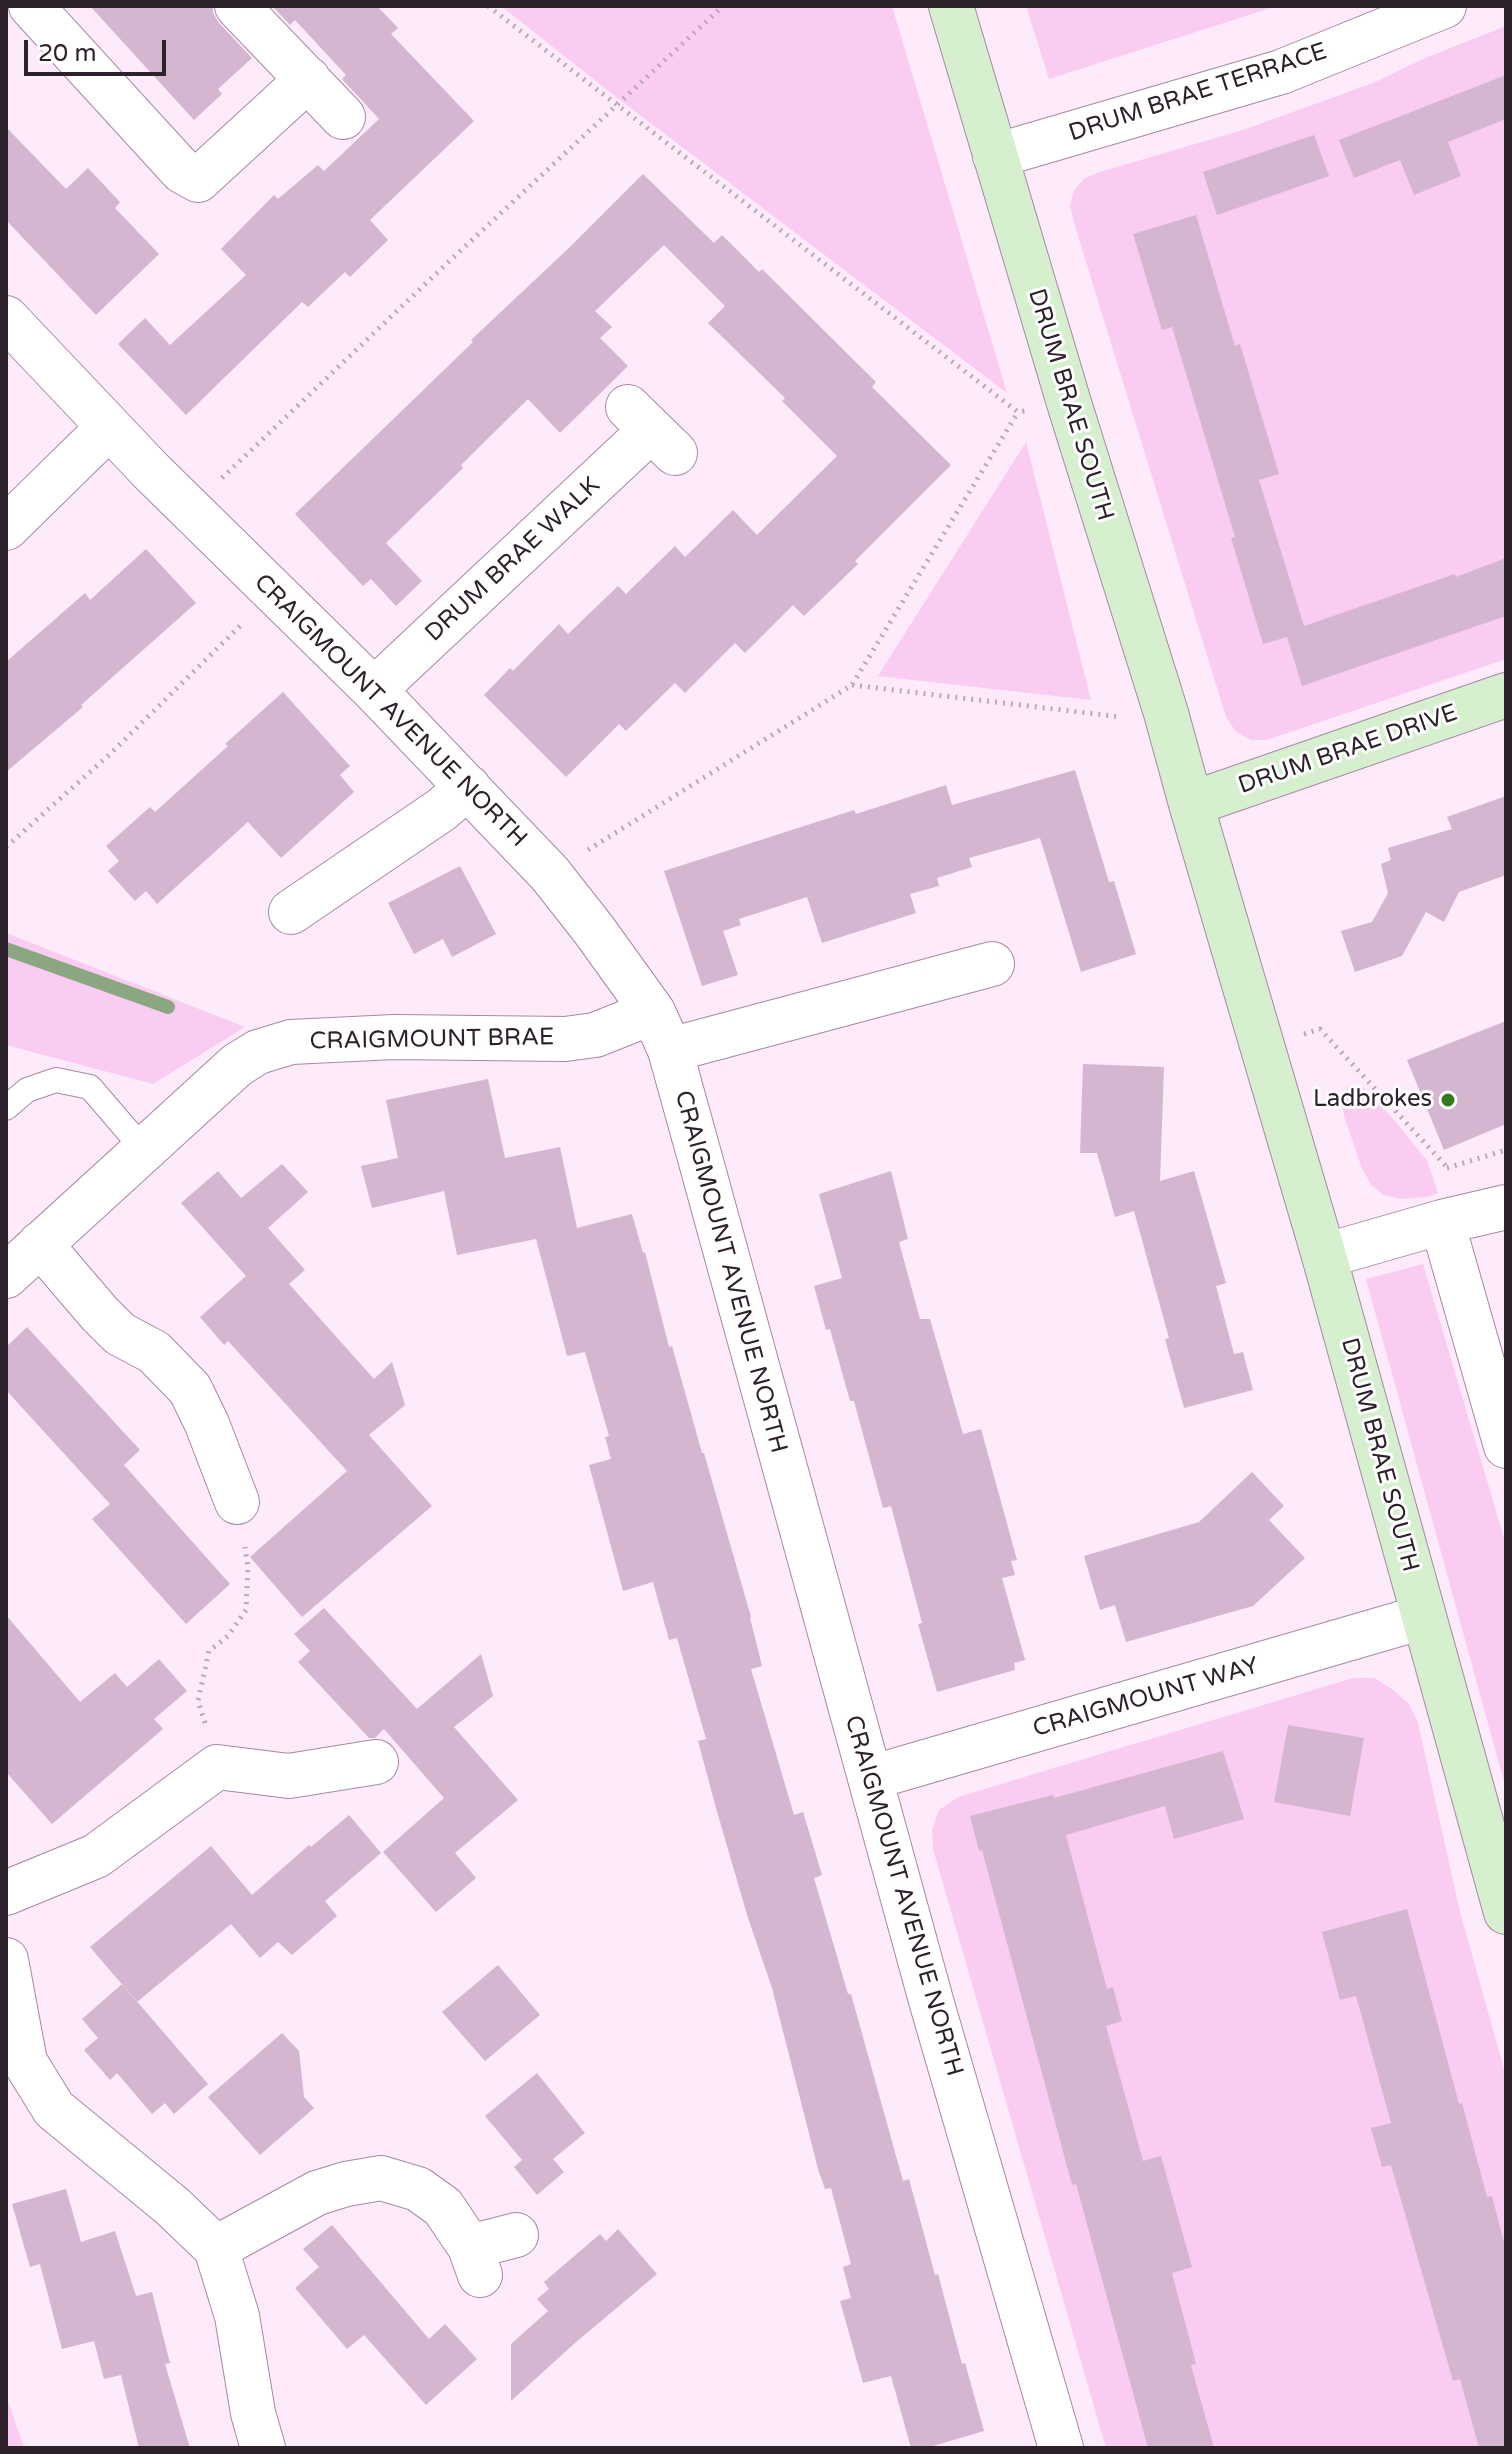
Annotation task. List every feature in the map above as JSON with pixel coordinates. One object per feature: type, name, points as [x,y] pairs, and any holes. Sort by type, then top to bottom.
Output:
[{"type":"main road","name":"DRUM BRAE SOUTH","points":[[951,6],[1069,403],[1166,713],[1324,1256],[1506,1912]]},
{"type":"main road","name":"DRUM BRAE DRIVE","points":[[1191,804],[1506,695]]},
{"type":"street","points":[[31,6],[182,171],[198,180],[308,79]]},
{"type":"street","points":[[237,6],[343,117]]},
{"type":"street","name":"DRUM BRAE TERRACE","points":[[995,156],[1281,72],[1444,6]]},
{"type":"street","name":"CRAIGMOUNT AVENUE NORTH","points":[[6,318],[189,509],[374,690],[550,874],[594,930],[661,1031],[932,2004],[1061,2448]]},
{"type":"street","points":[[6,528],[109,427]]},
{"type":"street","name":"DRUM BRAE WALK","points":[[374,690],[652,430]]},
{"type":"street","points":[[316,907],[468,787]]},
{"type":"street","points":[[661,1031],[992,964]]},
{"type":"street","name":"CRAIGMOUNT BRAE","points":[[6,1276],[237,1065],[258,1052],[291,1042],[394,1037],[565,1039],[661,1031]]},
{"type":"street","points":[[1324,1256],[1506,1207]]},
{"type":"street","points":[[1442,1222],[1506,1446]]},
{"type":"street","points":[[40,1244],[120,1334],[154,1352],[190,1389],[237,1502]]},
{"type":"street","name":"CRAIGMOUNT WAY","points":[[870,1778],[1423,1617]]},
{"type":"street","points":[[6,1893],[96,1856],[217,1767],[289,1776],[376,1762]]},
{"type":"street","points":[[6,1960],[25,2062],[54,2109],[172,2206],[216,2248],[237,2316],[253,2413],[263,2448]]},
{"type":"street","points":[[216,2248],[317,2193],[381,2178],[418,2189],[443,2207],[475,2261],[516,2235]]},
{"type":"lane","points":[[6,1108],[27,1090],[56,1080],[90,1087],[145,1151]]},
{"type":"path","points":[[488,6],[1018,412],[1069,403]]},
{"type":"path","points":[[189,509],[723,6]]},
{"type":"path","points":[[550,874],[852,685],[1018,412]]},
{"type":"path","points":[[6,847],[109,755],[274,593]]},
{"type":"path","points":[[852,685],[1117,718],[1166,713]]},
{"type":"path","points":[[1262,1046],[1320,1029],[1446,1166]]},
{"type":"path","points":[[217,1767],[198,1701],[209,1651],[228,1636],[246,1610],[248,1567],[237,1502]]},
{"type":"shaded area","points":[[501,6],[892,6],[1007,393],[620,100]]},
{"type":"shaded area","points":[[1026,6],[1277,6],[1049,79]]},
{"type":"shaded area","points":[[1506,26],[1506,659],[1267,740],[1251,740],[1236,732],[1226,717],[1075,226],[1070,206],[1074,190],[1085,178],[1100,172],[1243,130],[1373,83]]},
{"type":"shaded area","points":[[1026,442],[1091,700],[878,676]]},
{"type":"shaded area","points":[[6,933],[245,1027],[153,1084],[6,1045]]},
{"type":"shaded area","points":[[1350,1085],[1363,1087],[1397,1123],[1427,1161],[1438,1193],[1402,1199],[1384,1195],[1371,1185],[1344,1116],[1341,1099]]},
{"type":"shaded area","points":[[1423,1264],[1506,1545],[1506,1789],[1366,1279]]},
{"type":"shaded area","points":[[1353,1678],[1374,1678],[1392,1689],[1409,1704],[1418,1723],[1460,1912],[1506,2076],[1506,2448],[1106,2448],[933,1849],[932,1830],[939,1810],[958,1797]]},
{"type":"shaded area","points":[[6,2395],[24,2448],[6,2448]]},
{"type":"building","points":[[90,6],[213,6],[219,23],[252,58],[218,89],[222,94],[194,120]]},
{"type":"building","points":[[272,6],[377,6],[398,28],[391,34],[474,121],[370,220],[388,240],[350,277],[345,272],[308,307],[302,302],[186,415],[118,344],[145,318],[170,345],[246,275],[221,249],[274,195],[278,199],[318,165],[324,171],[379,119],[342,79],[346,75],[295,20],[290,25]]},
{"type":"building","points":[[1506,75],[1506,119],[1448,142],[1461,176],[1414,195],[1400,160],[1354,178],[1339,140]]},
{"type":"building","points":[[6,127],[66,189],[88,168],[120,202],[115,208],[159,254],[96,315],[6,220]]},
{"type":"building","points":[[1314,135],[1329,176],[1217,215],[1203,172]]},
{"type":"building","points":[[643,174],[714,243],[722,235],[759,272],[762,269],[876,382],[872,387],[951,465],[855,561],[858,564],[804,616],[793,605],[745,653],[735,643],[685,693],[675,683],[626,731],[619,724],[566,777],[484,695],[510,668],[513,671],[559,624],[568,634],[618,586],[626,594],[675,546],[685,557],[733,510],[757,535],[837,456],[782,401],[785,398],[708,323],[725,306],[664,245],[595,311],[612,327],[600,338],[628,366],[560,433],[528,399],[386,543],[422,581],[396,606],[371,579],[363,586],[295,514]]},
{"type":"building","points":[[1196,215],[1235,346],[1240,344],[1279,474],[1259,480],[1304,626],[1506,558],[1506,616],[1302,686],[1287,637],[1263,644],[1231,538],[1235,537],[1172,327],[1162,330],[1133,234]]},
{"type":"building","points":[[146,549],[196,603],[81,705],[83,707],[6,772],[6,662],[85,593],[90,600]]},
{"type":"building","points":[[283,692],[350,766],[340,775],[354,792],[281,858],[248,822],[157,904],[146,891],[135,901],[108,871],[119,861],[106,846],[150,807],[155,812]]},
{"type":"building","points":[[1075,770],[1109,882],[1114,881],[1136,954],[1081,972],[1040,838],[969,858],[972,867],[937,878],[939,886],[910,894],[916,913],[822,943],[807,897],[739,919],[741,925],[723,931],[738,975],[702,986],[664,871],[854,810],[856,814],[946,785],[952,805]]},
{"type":"building","points":[[1506,796],[1506,875],[1459,892],[1444,922],[1426,912],[1402,956],[1355,972],[1341,931],[1372,922],[1388,893],[1381,864],[1391,860],[1388,848],[1452,829],[1447,817]]},
{"type":"building","points":[[460,866],[496,934],[452,957],[443,939],[414,954],[388,903]]},
{"type":"building","points":[[1506,1021],[1506,1124],[1444,1150],[1407,1060]]},
{"type":"building","points":[[1083,1064],[1164,1067],[1160,1181],[1194,1171],[1226,1283],[1216,1286],[1234,1354],[1243,1352],[1253,1390],[1184,1408],[1165,1339],[1169,1338],[1134,1211],[1115,1217],[1097,1153],[1080,1153]]},
{"type":"building","points":[[488,1079],[505,1158],[560,1147],[577,1228],[632,1214],[751,1617],[762,1666],[751,1669],[794,1815],[803,1812],[822,1875],[814,1878],[848,1994],[851,1994],[903,2181],[909,2179],[935,2275],[938,2274],[984,2431],[926,2448],[911,2448],[891,2376],[863,2383],[840,2301],[851,2298],[843,2267],[851,2264],[831,2188],[825,2189],[818,2169],[772,1988],[716,1808],[698,1741],[706,1739],[677,1638],[669,1640],[653,1582],[623,1591],[589,1465],[611,1459],[605,1437],[609,1436],[585,1352],[567,1356],[536,1239],[457,1255],[444,1191],[372,1208],[361,1166],[398,1158],[386,1100]]},
{"type":"building","points":[[282,1164],[308,1192],[268,1228],[305,1270],[289,1284],[374,1379],[392,1362],[405,1405],[369,1435],[432,1506],[302,1617],[250,1557],[347,1471],[228,1341],[224,1345],[200,1317],[246,1276],[181,1203],[218,1171],[241,1198]]},
{"type":"building","points":[[891,1171],[908,1239],[899,1242],[920,1319],[930,1319],[963,1434],[981,1429],[1017,1560],[1011,1561],[1015,1575],[1002,1578],[1025,1660],[1014,1663],[1015,1670],[937,1692],[891,1506],[883,1508],[854,1401],[850,1401],[830,1329],[826,1330],[814,1286],[842,1278],[819,1194]]},
{"type":"building","points":[[27,1327],[140,1450],[124,1465],[230,1584],[186,1624],[92,1519],[110,1504],[6,1390],[6,1347]]},
{"type":"building","points":[[1252,1472],[1284,1506],[1269,1520],[1305,1558],[1253,1606],[1126,1642],[1115,1605],[1100,1610],[1084,1556],[1199,1522]]},
{"type":"building","points":[[324,1608],[417,1709],[481,1654],[493,1696],[454,1727],[518,1800],[455,1853],[476,1878],[436,1912],[383,1852],[444,1798],[384,1729],[375,1738],[369,1738],[298,1662],[310,1651],[294,1634]]},
{"type":"building","points":[[6,1615],[80,1702],[115,1673],[127,1687],[159,1659],[187,1691],[154,1719],[163,1729],[52,1824],[6,1772]]},
{"type":"building","points":[[1288,1725],[1364,1738],[1350,1816],[1274,1802]]},
{"type":"building","points":[[1223,1751],[1244,1819],[1174,1839],[1165,1806],[1066,1835],[1107,1989],[1113,1987],[1122,2021],[1106,2026],[1143,2161],[1161,2156],[1192,2267],[1172,2273],[1196,2364],[1191,2365],[1214,2448],[1148,2448],[970,1816],[1053,1795],[1054,1798]]},
{"type":"building","points":[[349,1815],[381,1853],[325,1901],[337,1916],[292,1955],[278,1942],[260,1958],[231,1924],[137,2002],[90,1947],[211,1846],[252,1895]]},
{"type":"building","points":[[1407,1909],[1459,2104],[1462,2103],[1487,2197],[1492,2196],[1506,2250],[1506,2448],[1479,2448],[1460,2379],[1453,2381],[1391,2165],[1382,2167],[1371,2128],[1391,2123],[1356,1996],[1340,2000],[1322,1932]]},
{"type":"building","points":[[498,1965],[540,2015],[485,2061],[442,2012]]},
{"type":"building","points":[[122,1984],[208,2084],[174,2114],[165,2103],[152,2114],[117,2073],[110,2080],[84,2050],[98,2038],[82,2019]]},
{"type":"building","points":[[282,2033],[299,2051],[304,2097],[314,2108],[260,2155],[208,2097]]},
{"type":"building","points":[[537,2073],[585,2133],[553,2159],[564,2172],[537,2195],[514,2167],[522,2160],[485,2116]]},
{"type":"building","points":[[66,2189],[81,2242],[115,2231],[136,2296],[152,2292],[170,2363],[165,2364],[190,2448],[139,2448],[121,2375],[104,2379],[94,2341],[62,2349],[40,2264],[30,2267],[12,2204]]},
{"type":"building","points":[[332,2225],[429,2339],[445,2324],[477,2359],[426,2405],[364,2335],[347,2349],[295,2288],[319,2267],[303,2249]]},
{"type":"building","points":[[618,2229],[657,2274],[511,2401],[511,2344],[548,2311],[537,2299],[549,2289],[544,2282],[600,2234],[606,2241]]},
{"type":"waterway","points":[[6,949],[168,1007]]},
{"type":"place","name":"Ladbrokes","points":[[1448,1100]]}]
